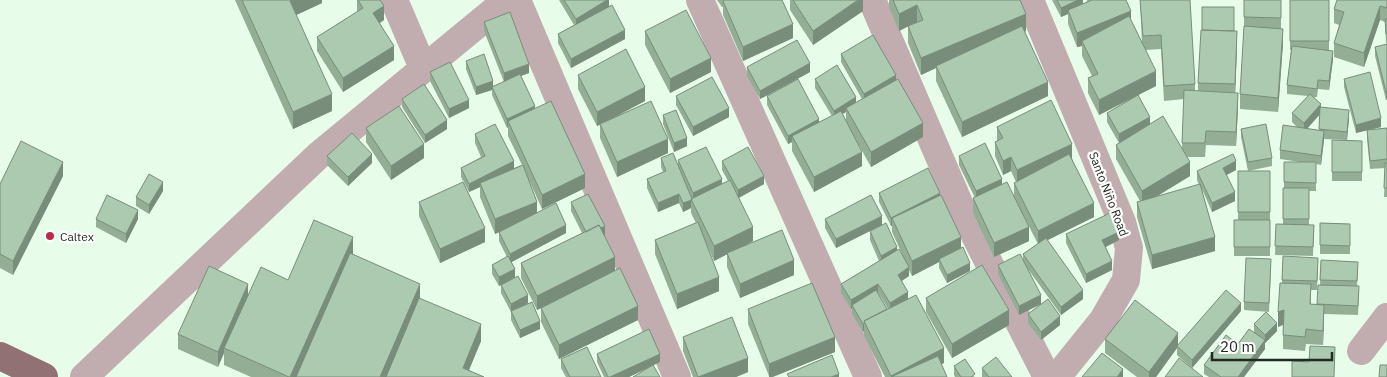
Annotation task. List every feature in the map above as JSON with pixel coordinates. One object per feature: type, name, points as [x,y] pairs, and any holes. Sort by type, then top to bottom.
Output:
[{"type":"main road","points":[[0,356],[44,377]]},
{"type":"street","points":[[394,0],[423,68]]},
{"type":"street","points":[[84,377],[320,154],[507,0]]},
{"type":"street","points":[[517,0],[677,377]]},
{"type":"street","points":[[700,0],[868,377]]},
{"type":"street","points":[[872,0],[962,210],[1047,377]]},
{"type":"street","name":"Santo Niño Road","points":[[1030,0],[1122,222],[1129,248],[1126,280],[1103,320],[1057,377]]},
{"type":"street","points":[[1361,351],[1387,317]]},
{"type":"building","points":[[242,0],[292,0],[290,1],[332,94],[293,112]]},
{"type":"building","points":[[358,0],[380,0],[384,6],[373,13],[394,46],[343,78],[317,37],[363,8]]},
{"type":"building","points":[[564,0],[607,0],[576,19]]},
{"type":"building","points":[[782,0],[793,24],[743,47],[723,1]]},
{"type":"building","points":[[793,0],[858,0],[813,31]]},
{"type":"building","points":[[893,0],[1020,0],[1026,14],[921,58],[908,26],[923,20],[917,5],[899,14]]},
{"type":"building","points":[[1057,0],[1078,0],[1061,8]]},
{"type":"building","points":[[1092,0],[1126,0],[1131,11],[1077,33],[1068,10]]},
{"type":"building","points":[[1140,0],[1190,0],[1195,84],[1164,86],[1161,35],[1143,36]]},
{"type":"building","points":[[1244,0],[1281,0],[1281,18],[1244,17]]},
{"type":"building","points":[[1290,0],[1329,0],[1329,41],[1290,41]]},
{"type":"building","points":[[1337,0],[1387,0],[1387,8],[1380,6],[1364,53],[1334,43],[1344,12],[1334,9]]},
{"type":"building","points":[[612,5],[625,30],[571,59],[558,34]]},
{"type":"building","points":[[1202,7],[1234,7],[1234,31],[1202,30]]},
{"type":"building","points":[[686,10],[711,58],[670,79],[645,31]]},
{"type":"building","points":[[510,12],[529,64],[504,73],[484,22]]},
{"type":"building","points":[[1129,16],[1156,71],[1099,100],[1088,78],[1098,74],[1082,41]]},
{"type":"building","points":[[1385,19],[1387,19],[1387,34],[1386,34]]},
{"type":"building","points":[[1022,26],[1048,82],[962,122],[936,66]]},
{"type":"building","points":[[1244,26],[1283,29],[1278,98],[1240,94]]},
{"type":"building","points":[[1201,30],[1237,31],[1235,84],[1198,83]]},
{"type":"building","points":[[873,35],[896,75],[864,94],[841,54]]},
{"type":"building","points":[[797,40],[810,63],[760,91],[747,67]]},
{"type":"building","points":[[1387,44],[1387,91],[1386,92],[1375,47]]},
{"type":"building","points":[[1292,46],[1333,51],[1329,81],[1318,80],[1317,89],[1287,85]]},
{"type":"building","points":[[626,49],[645,87],[597,112],[578,75]]},
{"type":"building","points":[[484,54],[493,81],[476,87],[466,61]]},
{"type":"building","points":[[450,62],[469,100],[449,109],[430,72]]},
{"type":"building","points":[[837,65],[856,97],[834,111],[815,79]]},
{"type":"building","points":[[1370,72],[1381,118],[1356,125],[1344,79]]},
{"type":"building","points":[[520,74],[535,106],[507,119],[492,87]]},
{"type":"building","points":[[712,77],[729,108],[693,127],[676,96]]},
{"type":"building","points":[[798,79],[819,119],[788,136],[767,96]]},
{"type":"building","points":[[898,79],[923,123],[871,152],[846,108]]},
{"type":"building","points":[[424,84],[447,120],[425,135],[402,99]]},
{"type":"building","points":[[1184,90],[1238,93],[1236,132],[1206,131],[1205,143],[1182,143]]},
{"type":"building","points":[[1310,94],[1321,104],[1304,123],[1292,113]]},
{"type":"building","points":[[1138,95],[1150,117],[1119,134],[1107,113]]},
{"type":"building","points":[[1051,100],[1072,144],[1017,170],[1011,157],[1003,161],[995,142],[1003,138],[997,127]]},
{"type":"building","points":[[551,101],[585,174],[542,195],[508,121]]},
{"type":"building","points":[[651,101],[668,139],[617,162],[600,124]]},
{"type":"building","points":[[399,106],[424,144],[391,166],[366,128]]},
{"type":"building","points":[[1320,107],[1349,110],[1347,132],[1319,129]]},
{"type":"building","points":[[676,110],[687,138],[674,143],[663,115]]},
{"type":"building","points":[[841,111],[862,152],[814,177],[792,136]]},
{"type":"building","points":[[1163,116],[1190,162],[1142,191],[1116,145]]},
{"type":"building","points":[[495,124],[514,161],[469,184],[461,168],[485,156],[475,134]]},
{"type":"building","points":[[1266,124],[1272,158],[1248,162],[1241,129]]},
{"type":"building","points":[[1283,125],[1324,131],[1321,156],[1280,150]]},
{"type":"building","points":[[1387,128],[1387,159],[1370,161],[1367,130]]},
{"type":"building","points":[[352,133],[372,154],[348,177],[327,156]]},
{"type":"building","points":[[1332,140],[1362,141],[1362,172],[1332,172]]},
{"type":"building","points":[[21,141],[63,162],[13,261],[0,254],[0,184]]},
{"type":"building","points":[[985,143],[1002,179],[976,191],[959,156]]},
{"type":"building","points":[[706,147],[722,179],[693,193],[678,160]]},
{"type":"building","points":[[748,147],[764,176],[738,190],[722,161]]},
{"type":"building","points":[[673,153],[692,200],[683,203],[679,194],[658,203],[647,179],[666,171],[661,158]]},
{"type":"building","points":[[1069,154],[1094,203],[1038,231],[1014,183]]},
{"type":"building","points":[[1233,154],[1236,161],[1223,168],[1235,192],[1212,203],[1197,171]]},
{"type":"building","points":[[1284,162],[1316,162],[1316,183],[1284,182]]},
{"type":"building","points":[[1385,163],[1387,163],[1387,188],[1384,188]]},
{"type":"building","points":[[523,165],[537,202],[495,219],[480,183]]},
{"type":"building","points":[[928,168],[940,193],[891,218],[879,193]]},
{"type":"building","points":[[1238,171],[1270,171],[1270,212],[1238,212]]},
{"type":"building","points":[[149,174],[163,182],[149,205],[136,197]]},
{"type":"building","points":[[730,180],[753,227],[714,246],[691,199]]},
{"type":"building","points":[[463,182],[485,228],[440,249],[419,202]]},
{"type":"building","points":[[1007,182],[1029,227],[994,243],[973,198]]},
{"type":"building","points":[[1200,184],[1215,237],[1152,255],[1137,202]]},
{"type":"building","points":[[1283,188],[1309,188],[1309,219],[1283,219]]},
{"type":"building","points":[[588,194],[605,226],[601,228],[599,225],[586,232],[571,202]]},
{"type":"building","points":[[107,195],[138,210],[126,234],[96,219]]},
{"type":"building","points":[[871,195],[882,216],[836,239],[825,219]]},
{"type":"building","points":[[941,195],[961,237],[912,261],[892,218]]},
{"type":"building","points":[[556,203],[566,225],[510,254],[499,232]]},
{"type":"building","points":[[1110,213],[1119,232],[1102,240],[1112,261],[1086,274],[1066,234]]},
{"type":"building","points":[[314,220],[353,237],[289,377],[224,348],[261,267],[288,280]]},
{"type":"building","points":[[1234,220],[1270,220],[1270,247],[1234,247]]},
{"type":"building","points":[[698,222],[719,277],[677,294],[655,240]]},
{"type":"building","points":[[886,223],[897,247],[881,256],[870,231]]},
{"type":"building","points":[[1320,223],[1350,224],[1350,246],[1320,245]]},
{"type":"building","points":[[1276,224],[1314,225],[1313,247],[1275,246]]},
{"type":"building","points":[[599,225],[615,257],[537,296],[521,263]]},
{"type":"building","points":[[782,230],[794,260],[740,284],[727,253]]},
{"type":"building","points":[[1046,238],[1083,290],[1061,307],[1023,254]]},
{"type":"building","points":[[963,247],[970,263],[947,275],[939,259]]},
{"type":"building","points":[[899,249],[909,267],[898,275],[908,292],[890,303],[878,284],[851,300],[841,284]]},
{"type":"building","points":[[350,253],[420,284],[380,377],[296,377]]},
{"type":"building","points":[[1020,254],[1041,295],[1019,306],[998,265]]},
{"type":"building","points":[[508,256],[515,269],[499,277],[492,265]]},
{"type":"building","points":[[1283,256],[1318,258],[1317,281],[1282,280]]},
{"type":"building","points":[[1246,258],[1271,259],[1269,303],[1244,302]]},
{"type":"building","points":[[1321,260],[1358,262],[1357,281],[1320,280]]},
{"type":"building","points":[[982,265],[1009,310],[952,344],[926,298]]},
{"type":"building","points":[[209,266],[248,284],[218,352],[178,334]]},
{"type":"building","points":[[620,268],[638,306],[559,345],[541,308]]},
{"type":"building","points":[[518,276],[528,295],[511,304],[501,285]]},
{"type":"building","points":[[812,283],[835,337],[769,364],[748,309]]},
{"type":"building","points":[[1280,283],[1311,284],[1310,304],[1324,305],[1323,331],[1306,329],[1305,337],[1283,335],[1284,310],[1278,312]]},
{"type":"building","points":[[1318,285],[1359,286],[1358,306],[1317,304]]},
{"type":"building","points":[[876,290],[887,309],[864,321],[863,324],[852,305]]},
{"type":"building","points":[[1226,290],[1241,303],[1192,360],[1177,346]]},
{"type":"building","points":[[916,295],[944,348],[891,376],[864,321]]},
{"type":"building","points":[[419,298],[481,324],[463,368],[484,377],[386,377]]},
{"type":"building","points":[[1048,299],[1060,316],[1041,332],[1028,314]]},
{"type":"building","points":[[1135,300],[1178,333],[1149,372],[1105,339]]},
{"type":"building","points":[[532,302],[540,321],[520,330],[511,311]]},
{"type":"building","points":[[1266,312],[1277,323],[1265,335],[1254,324]]},
{"type":"building","points":[[732,317],[748,358],[698,377],[683,337]]},
{"type":"building","points":[[649,329],[660,354],[608,377],[597,354]]},
{"type":"building","points":[[1249,329],[1265,340],[1238,377],[1221,377],[1204,365],[1226,335],[1238,344]]},
{"type":"building","points":[[1310,346],[1335,347],[1334,377],[1292,377],[1292,361],[1309,362]]},
{"type":"building","points":[[587,347],[601,377],[570,377],[561,359]]},
{"type":"building","points":[[1102,353],[1123,369],[1117,377],[1082,377]]},
{"type":"building","points":[[832,355],[839,374],[831,377],[789,377],[787,374]]},
{"type":"building","points":[[938,356],[947,377],[893,377],[893,376]]},
{"type":"building","points":[[996,357],[1012,377],[989,377],[982,368]]},
{"type":"building","points":[[1179,358],[1203,377],[1165,377]]},
{"type":"building","points":[[965,359],[975,374],[971,377],[961,377],[954,366]]},
{"type":"building","points":[[653,365],[660,377],[633,377]]},
{"type":"building","points":[[1380,365],[1387,365],[1387,377],[1379,377]]},
{"type":"place","name":"Caltex","points":[[50,236]]}]
